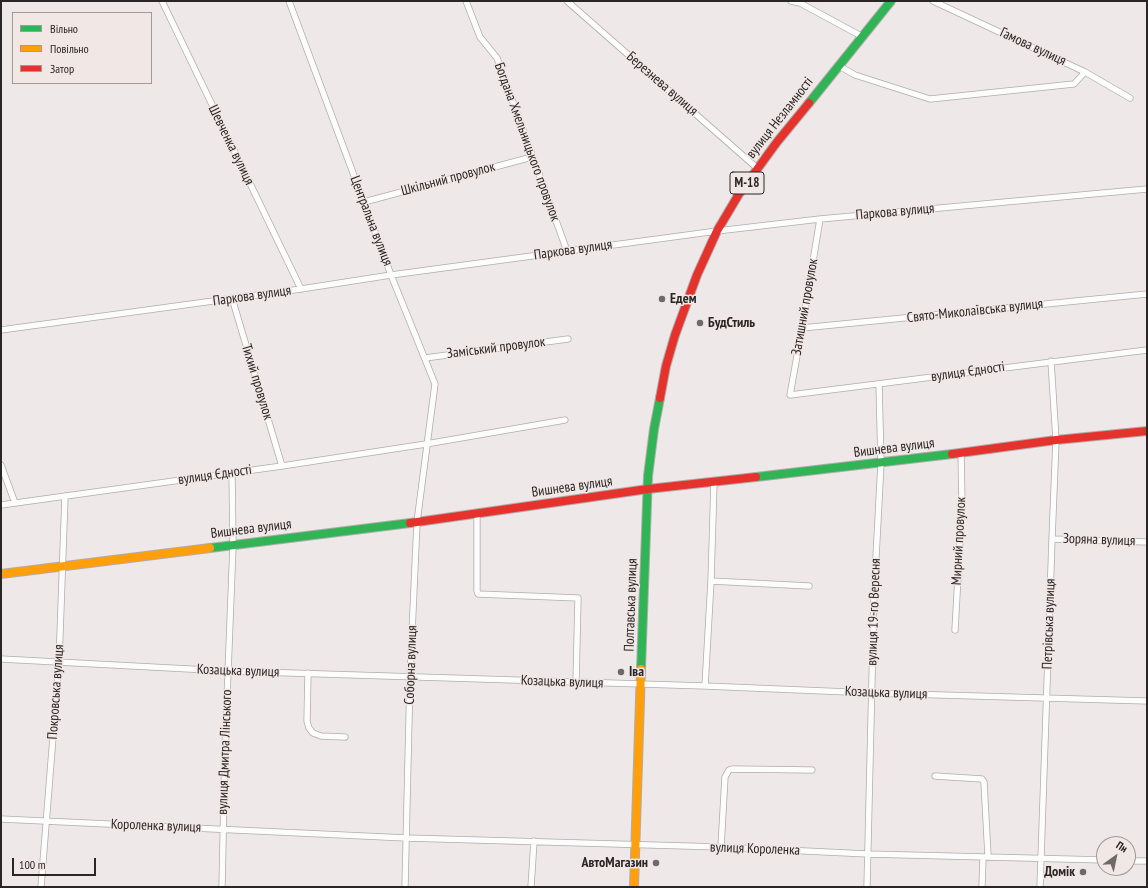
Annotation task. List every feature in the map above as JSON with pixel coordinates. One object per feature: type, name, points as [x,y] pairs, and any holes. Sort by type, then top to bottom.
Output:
[{"type":"main road","name":"вулиця Незламності","points":[[659,397],[666,366],[678,329],[697,275],[717,231],[757,168],[891,1]]},
{"type":"main road","name":"Полтавська вулиця","points":[[634,887],[648,489],[659,397]]},
{"type":"main road","name":"Вишнева вулиця","points":[[1,574],[417,522],[648,489],[881,463],[1056,440],[1147,431]]},
{"type":"street","name":"Шевченка вулиця","points":[[162,1],[300,289]]},
{"type":"street","name":"Центральна вулиця","points":[[289,1],[391,275],[435,384],[428,444]]},
{"type":"street","name":"Богдана Хмельницького провулок","points":[[466,1],[480,37],[497,58],[567,251]]},
{"type":"street","name":"Березнева вулиця","points":[[567,1],[757,168]]},
{"type":"street","points":[[791,1],[800,4],[863,37]]},
{"type":"street","name":"Гамова вулиця","points":[[933,1],[1085,72],[1130,98]]},
{"type":"street","points":[[839,66],[855,75],[930,99],[1074,84],[1085,72]]},
{"type":"street","name":"Шкільний провулок","points":[[364,202],[532,156]]},
{"type":"street","name":"Паркова вулиця","points":[[1,330],[717,231],[820,219],[1147,189]]},
{"type":"street","name":"Затишний провулок","points":[[790,395],[820,219]]},
{"type":"street","name":"Свято-Миколаївська вулиця","points":[[802,328],[1147,294]]},
{"type":"street","name":"Тихий провулок","points":[[232,298],[282,466]]},
{"type":"street","name":"Заміський провулок","points":[[424,358],[568,339]]},
{"type":"street","name":"вулиця Єдності","points":[[790,395],[1147,350]]},
{"type":"street","name":"Петрівська вулиця","points":[[1040,887],[1056,440],[1051,361]]},
{"type":"street","name":"вулиця 19-го Вересня","points":[[867,887],[874,595],[881,463],[879,384]]},
{"type":"street","name":"вулиця Єдності","points":[[1,505],[428,444],[565,420]]},
{"type":"street","name":"Соборна вулиця","points":[[404,887],[410,677],[417,522],[428,444]]},
{"type":"street","name":"Мирний провулок","points":[[955,630],[962,505],[961,452]]},
{"type":"street","points":[[1,465],[15,503]]},
{"type":"street","name":"вулиця Дмитра Лінського","points":[[222,887],[233,545],[232,472]]},
{"type":"street","points":[[705,686],[711,581],[714,482]]},
{"type":"street","name":"Покровська вулиця","points":[[41,887],[59,662],[65,496]]},
{"type":"street","points":[[477,514],[478,594],[578,598],[576,683]]},
{"type":"street","name":"Зоряна вулиця","points":[[1052,539],[1147,542]]},
{"type":"street","points":[[711,581],[809,586]]},
{"type":"street","name":"Козацька вулиця","points":[[1,660],[228,671],[1147,701]]},
{"type":"street","points":[[308,673],[307,721],[309,728],[313,733],[321,736],[345,737]]},
{"type":"street","points":[[721,847],[725,777],[728,770],[812,770]]},
{"type":"street","points":[[935,776],[982,779],[984,782],[985,856],[982,887]]},
{"type":"street","name":"Короленка вулиця","points":[[1,820],[406,838]]},
{"type":"street","name":"вулиця Короленка","points":[[406,838],[721,847],[868,854],[1096,860]]},
{"type":"street","points":[[531,887],[534,841]]},
{"type":"street","points":[[1136,861],[1147,861]]},
{"type":"traffic: fast","points":[[809,103],[891,1]]},
{"type":"traffic: fast","points":[[641,669],[648,476],[654,429],[660,398]]},
{"type":"traffic: fast","points":[[756,477],[952,454]]},
{"type":"traffic: fast","points":[[210,548],[410,523]]},
{"type":"traffic: slow","points":[[1,574],[210,548]]},
{"type":"traffic: slow","points":[[634,887],[641,669]]},
{"type":"traffic: jam","points":[[660,398],[666,366],[675,335],[697,275],[717,231],[739,194],[777,142],[809,103]]},
{"type":"traffic: jam","points":[[952,454],[1056,440],[1147,431]]},
{"type":"traffic: jam","points":[[410,523],[648,489],[756,477]]},
{"type":"place","name":"Едем","points":[[662,299]]},
{"type":"place","name":"БудСтиль","points":[[700,323]]},
{"type":"place","name":"Іва","points":[[621,672]]},
{"type":"place","name":"АвтоМагазин","points":[[656,863]]},
{"type":"place","name":"Домік","points":[[1083,872]]}]
